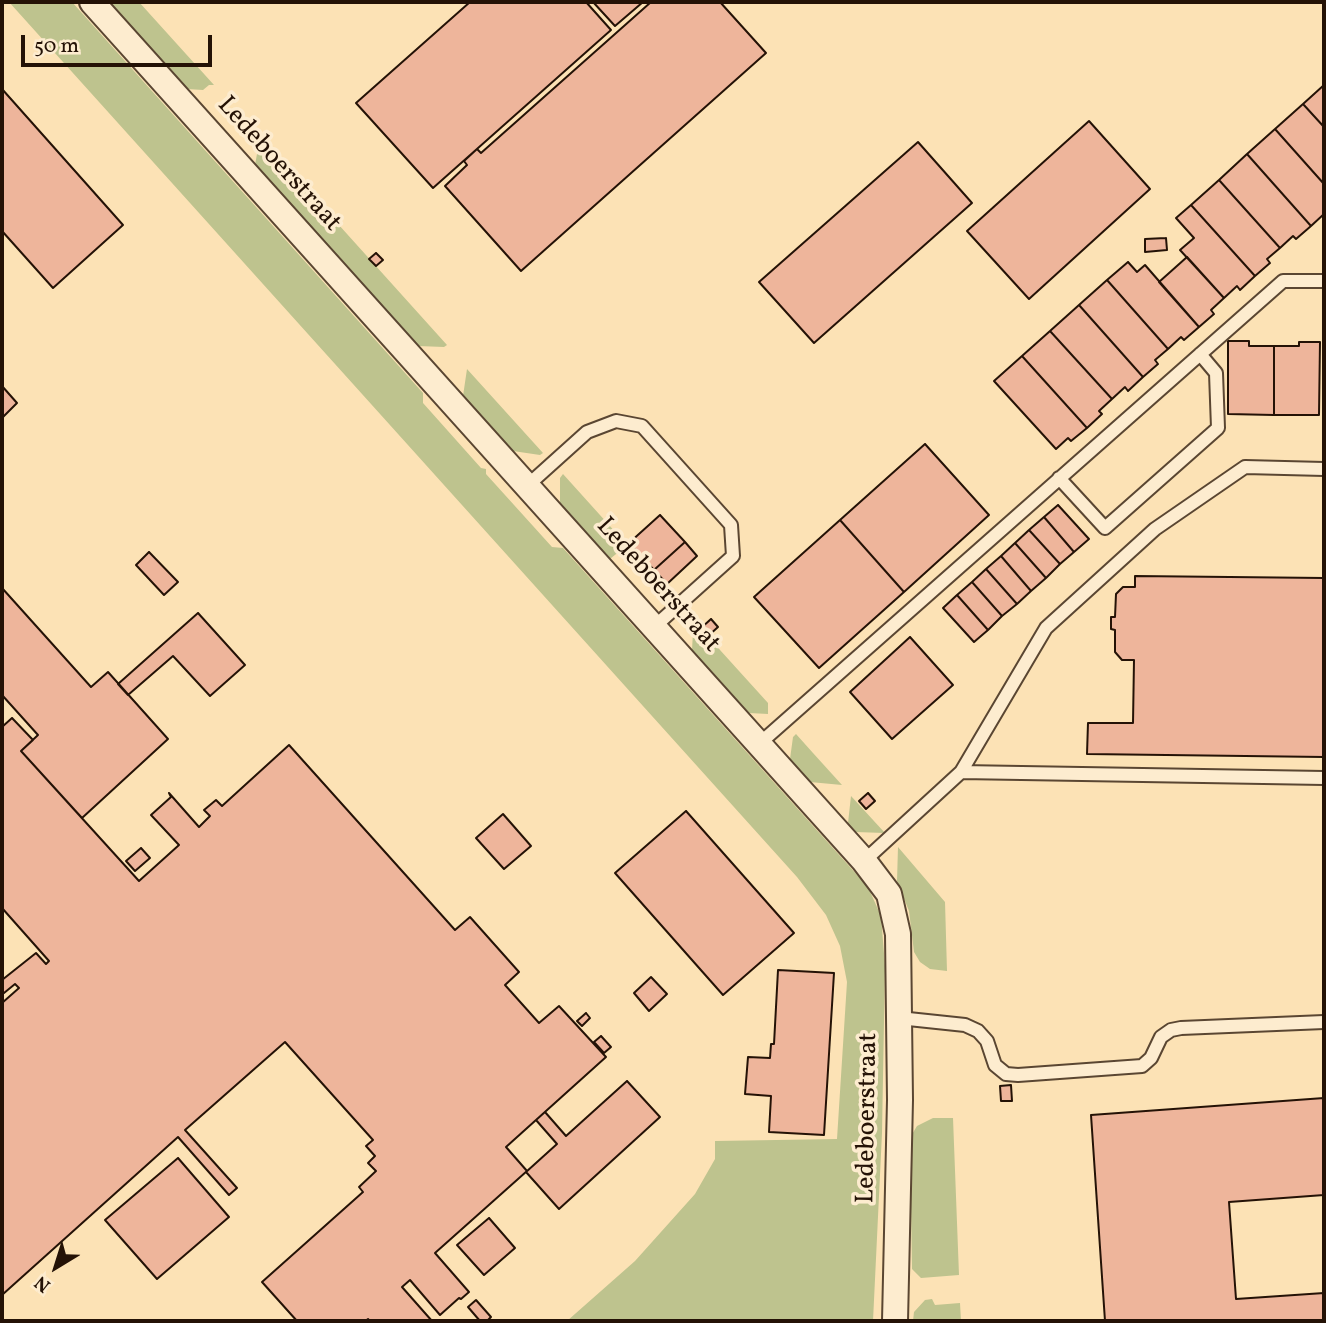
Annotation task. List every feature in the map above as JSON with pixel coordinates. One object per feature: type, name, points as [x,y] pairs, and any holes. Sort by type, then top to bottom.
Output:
[{"type":"street","name":"Ledeboerstraat","points":[[92,2],[864,861],[889,894],[898,934],[900,1100],[895,1321]]},
{"type":"lane","points":[[759,744],[1283,281],[1324,281]]},
{"type":"lane","points":[[1059,478],[1105,528],[1218,428],[1216,373],[1199,355]]},
{"type":"lane","points":[[527,486],[587,432],[616,421],[642,426],[731,526],[733,556],[654,627]]},
{"type":"lane","points":[[864,861],[961,772],[1046,628],[1155,529],[1245,467],[1324,470]]},
{"type":"lane","points":[[961,772],[1324,778]]},
{"type":"lane","points":[[899,1018],[965,1025],[978,1031],[987,1041],[995,1065],[1006,1074],[1018,1075],[1142,1066],[1151,1058],[1161,1037],[1171,1030],[1181,1028],[1324,1022]]},
{"type":"green space","points":[[9,2],[72,2],[423,393],[423,403],[481,468],[486,469],[486,474],[552,547],[563,548],[868,887],[881,916],[885,966],[882,1133],[873,1321],[567,1321],[635,1261],[695,1194],[715,1159],[715,1141],[837,1139],[847,982],[840,946],[826,915],[797,877]]},
{"type":"green space","points":[[109,2],[139,2],[214,85],[203,90],[187,89]]},
{"type":"green space","points":[[261,140],[447,345],[418,346],[255,165]]},
{"type":"green space","points":[[467,369],[543,453],[540,455],[513,451],[463,396]]},
{"type":"green space","points":[[563,474],[627,545],[610,559],[560,503],[560,478]]},
{"type":"green space","points":[[702,623],[705,625],[701,629],[768,703],[768,714],[749,713],[692,650],[693,632]]},
{"type":"green space","points":[[796,734],[842,785],[810,782],[790,759],[793,737]]},
{"type":"green space","points":[[851,796],[885,833],[855,832],[848,823]]},
{"type":"green space","points":[[898,847],[945,902],[947,971],[930,969],[920,962],[914,952],[909,911],[897,881]]},
{"type":"green space","points":[[933,1118],[953,1118],[959,1275],[921,1278],[912,1269],[910,1145],[911,1136],[917,1126]]},
{"type":"green space","points":[[932,1299],[935,1305],[960,1303],[961,1321],[913,1321],[914,1312],[925,1300]]},
{"type":"building","points":[[470,2],[586,2],[611,30],[433,188],[356,103]]},
{"type":"building","points":[[593,2],[643,2],[615,26]]},
{"type":"building","points":[[651,2],[720,2],[766,53],[521,271],[445,186],[467,165],[464,161],[477,149],[481,153]]},
{"type":"building","points":[[1324,85],[1324,127],[1303,104]]},
{"type":"building","points":[[2,89],[123,225],[53,288],[2,231]]},
{"type":"building","points":[[1303,104],[1324,127],[1324,184],[1275,129]]},
{"type":"building","points":[[1089,121],[1150,189],[1029,299],[967,231]]},
{"type":"building","points":[[1275,129],[1324,184],[1324,214],[1311,226],[1247,154]]},
{"type":"building","points":[[918,142],[972,203],[814,343],[759,282]]},
{"type":"building","points":[[1247,154],[1311,226],[1296,239],[1293,236],[1280,248],[1219,180]]},
{"type":"building","points":[[1219,180],[1280,248],[1267,259],[1270,263],[1255,276],[1191,205]]},
{"type":"building","points":[[1191,205],[1255,276],[1240,290],[1237,286],[1224,298],[1180,250],[1194,238],[1176,218]]},
{"type":"building","points":[[1166,238],[1167,250],[1145,252],[1145,239]]},
{"type":"building","points":[[376,253],[383,260],[376,266],[369,259]]},
{"type":"building","points":[[1187,257],[1224,298],[1211,310],[1214,314],[1199,327],[1159,282]]},
{"type":"building","points":[[1128,262],[1137,272],[1145,265],[1199,327],[1184,340],[1181,337],[1168,349],[1107,280]]},
{"type":"building","points":[[1107,280],[1168,349],[1155,360],[1158,364],[1143,377],[1079,305]]},
{"type":"building","points":[[1079,305],[1143,377],[1128,391],[1125,387],[1112,399],[1050,331]]},
{"type":"building","points":[[1050,331],[1112,399],[1099,411],[1102,414],[1087,428],[1022,356]]},
{"type":"building","points":[[1228,341],[1249,341],[1249,346],[1274,346],[1274,415],[1228,414]]},
{"type":"building","points":[[1299,342],[1320,342],[1319,415],[1274,415],[1274,346],[1299,346]]},
{"type":"building","points":[[1022,356],[1087,428],[1071,441],[1068,438],[1056,449],[994,381]]},
{"type":"building","points":[[2,386],[17,403],[2,418]]},
{"type":"building","points":[[925,444],[989,515],[904,592],[840,520]]},
{"type":"building","points":[[1058,505],[1089,539],[1074,552],[1044,517]]},
{"type":"building","points":[[660,515],[685,542],[654,570],[629,543]]},
{"type":"building","points":[[1044,517],[1074,552],[1060,564],[1029,530]]},
{"type":"building","points":[[840,520],[904,592],[819,668],[754,597]]},
{"type":"building","points":[[1029,530],[1060,564],[1046,578],[1015,543]]},
{"type":"building","points":[[685,542],[697,556],[667,584],[654,570]]},
{"type":"building","points":[[1015,543],[1046,578],[1031,591],[1001,556]]},
{"type":"building","points":[[149,552],[178,582],[164,595],[136,565]]},
{"type":"building","points":[[1001,556],[1031,591],[1017,604],[986,569]]},
{"type":"building","points":[[986,569],[1017,604],[1002,616],[972,582]]},
{"type":"building","points":[[1135,576],[1324,578],[1324,757],[1087,754],[1088,723],[1133,723],[1134,660],[1122,660],[1115,652],[1115,630],[1111,629],[1111,617],[1115,617],[1116,594],[1123,587],[1135,587]]},
{"type":"building","points":[[972,582],[1002,616],[988,630],[957,595]]},
{"type":"building","points":[[2,588],[91,687],[108,672],[168,739],[82,818],[21,751],[38,735],[2,695]]},
{"type":"building","points":[[957,595],[988,630],[974,642],[943,608]]},
{"type":"building","points":[[198,613],[245,665],[210,696],[173,656],[128,695],[118,684]]},
{"type":"building","points":[[711,619],[718,627],[707,637],[700,629]]},
{"type":"building","points":[[910,637],[953,685],[892,739],[850,692]]},
{"type":"building","points":[[12,718],[33,740],[21,751],[139,881],[179,845],[151,815],[171,797],[169,793],[199,827],[210,816],[204,810],[216,800],[222,806],[289,745],[455,930],[470,917],[519,972],[505,985],[539,1023],[559,1006],[606,1057],[506,1147],[527,1171],[435,1253],[469,1292],[440,1315],[410,1280],[402,1287],[432,1321],[297,1321],[262,1282],[363,1192],[359,1187],[376,1171],[368,1163],[375,1156],[366,1146],[373,1140],[285,1042],[185,1130],[237,1188],[229,1195],[178,1137],[2,1295],[2,1003],[19,988],[15,984],[4,993],[2,980],[36,953],[46,964],[49,961],[2,908],[2,727]]},
{"type":"building","points":[[868,793],[875,801],[866,809],[859,801]]},
{"type":"building","points":[[686,811],[794,933],[723,995],[615,873]]},
{"type":"building","points":[[503,814],[531,846],[504,869],[476,838]]},
{"type":"building","points":[[141,848],[150,858],[135,871],[126,861]]},
{"type":"building","points":[[778,970],[834,973],[824,1135],[769,1132],[771,1096],[745,1094],[748,1057],[770,1058],[771,1044],[774,1044]]},
{"type":"building","points":[[651,977],[667,994],[649,1011],[634,993]]},
{"type":"building","points":[[586,1013],[590,1018],[582,1026],[577,1021]]},
{"type":"building","points":[[601,1036],[611,1047],[604,1053],[594,1042]]},
{"type":"building","points":[[627,1081],[660,1117],[559,1209],[526,1172],[557,1144],[536,1120],[545,1112],[566,1136]]},
{"type":"building","points":[[1011,1085],[1012,1101],[1001,1101],[1000,1086]]},
{"type":"building","points":[[1324,1098],[1324,1195],[1229,1202],[1236,1299],[1324,1293],[1324,1321],[1105,1321],[1091,1115]]},
{"type":"building","points":[[178,1158],[229,1217],[157,1279],[105,1220]]},
{"type":"building","points":[[489,1218],[515,1248],[484,1275],[457,1245]]},
{"type":"building","points":[[476,1300],[491,1317],[487,1321],[480,1321],[468,1307]]}]
